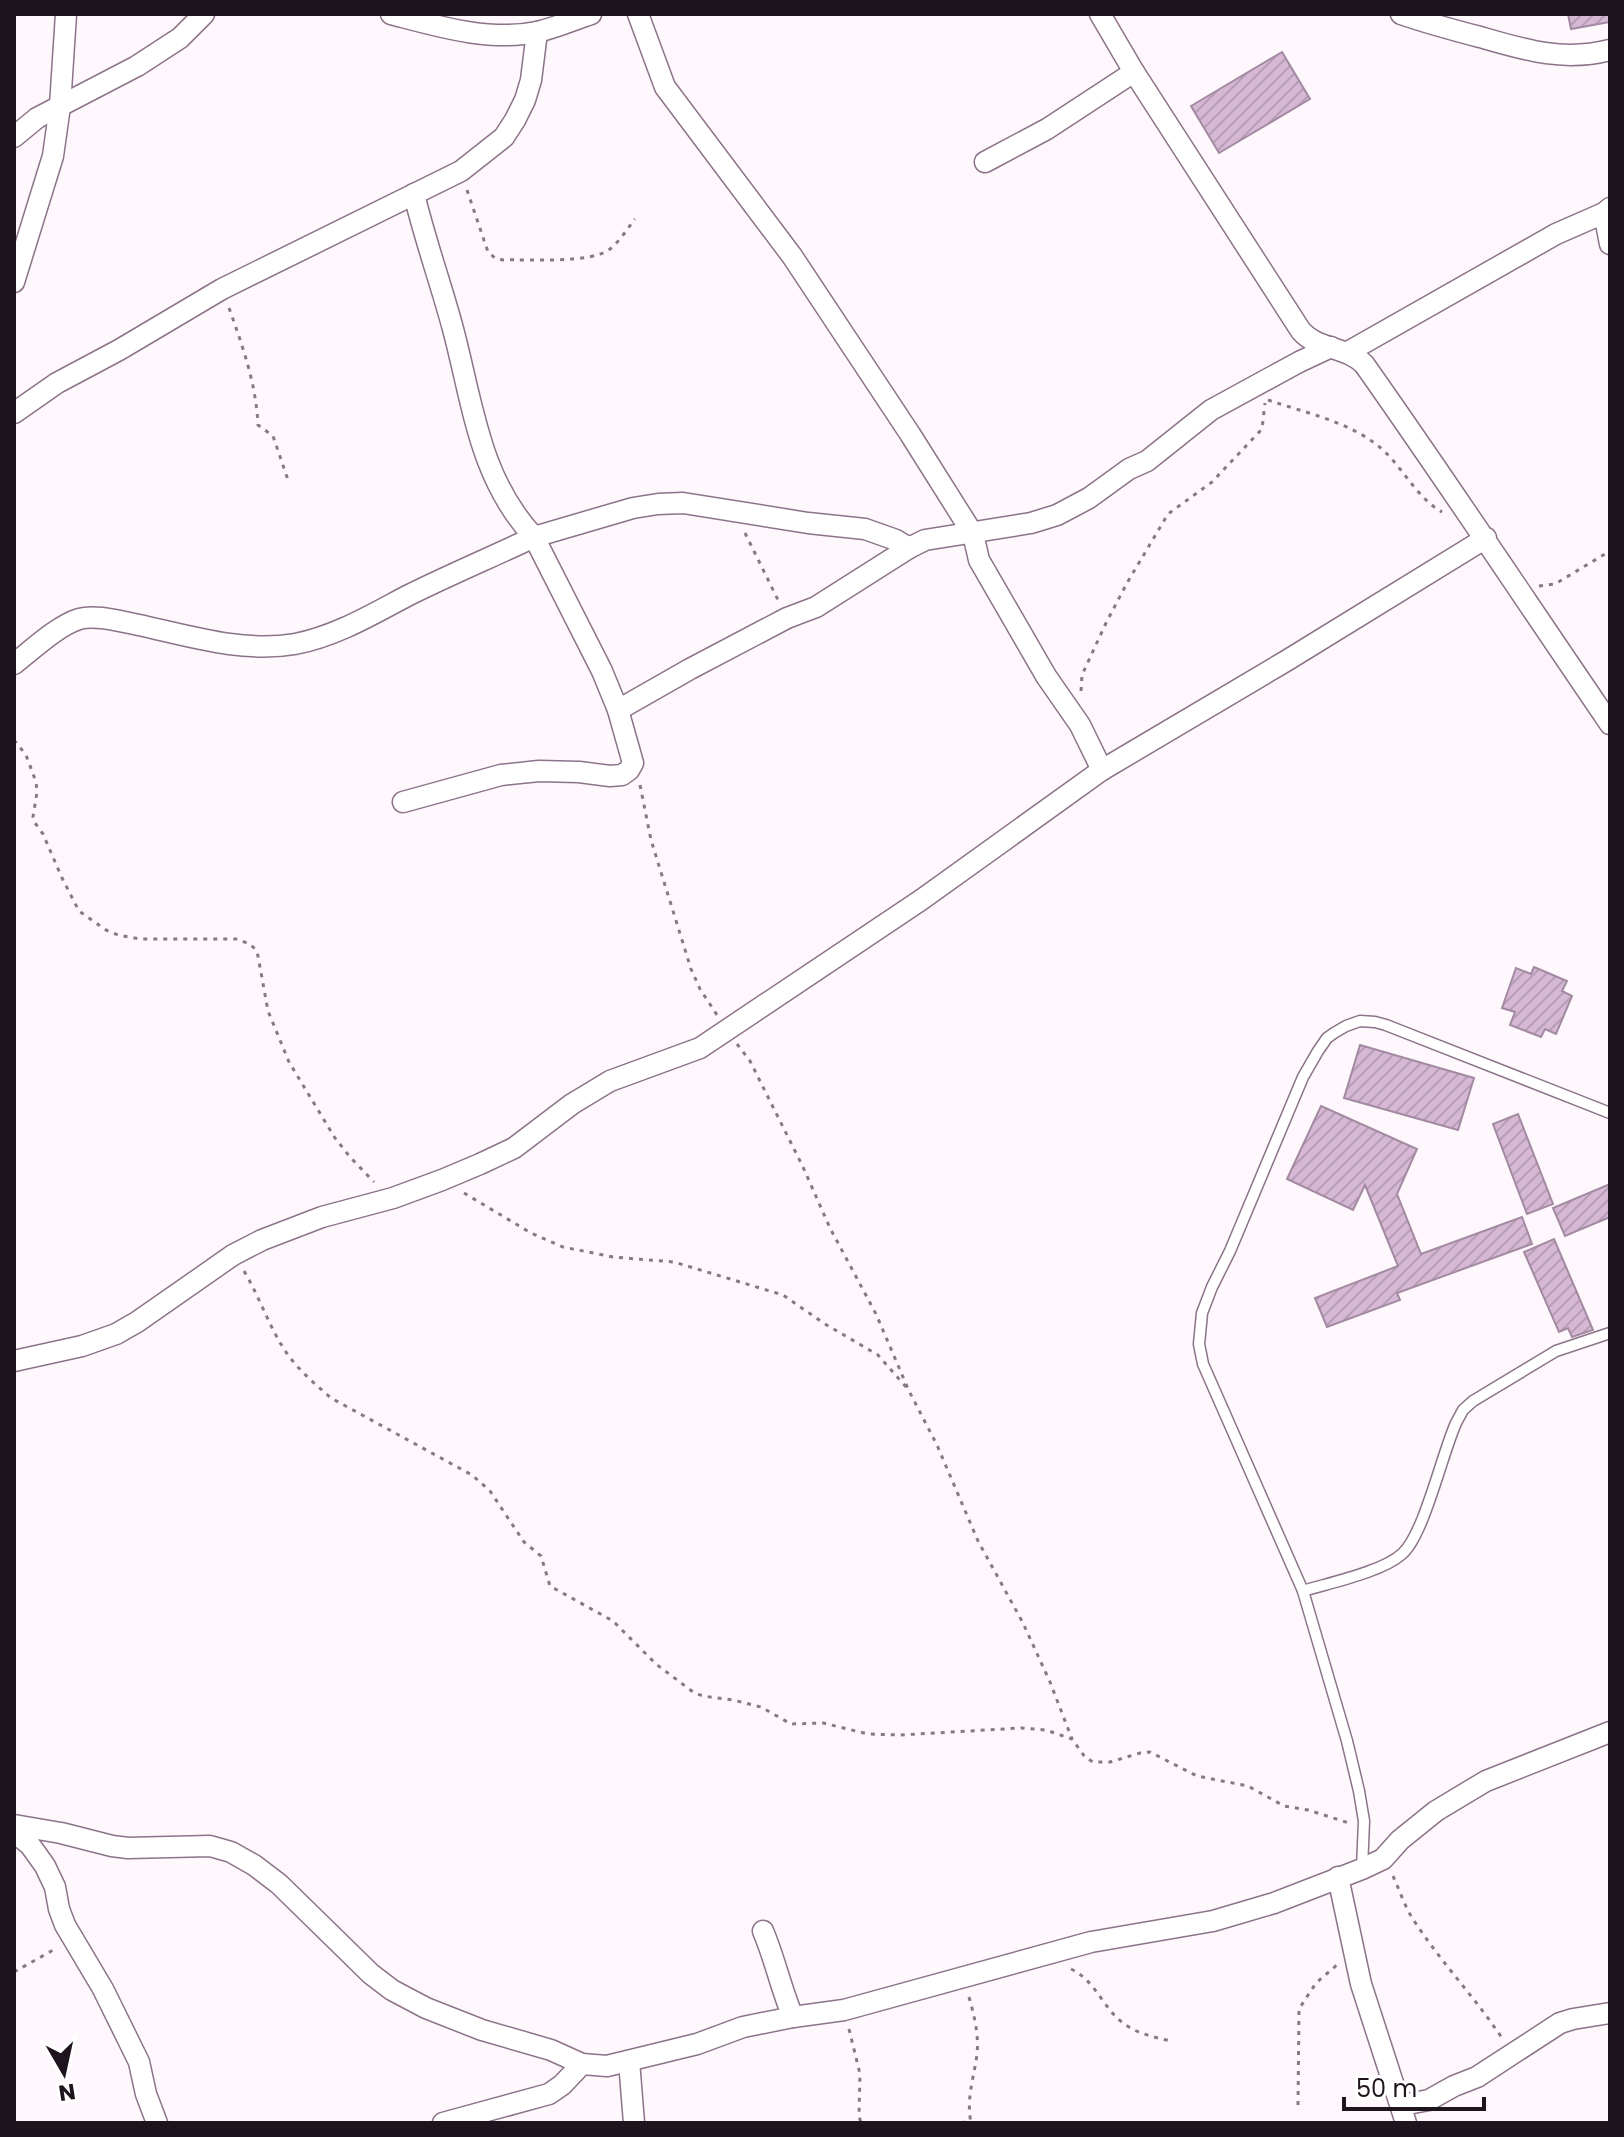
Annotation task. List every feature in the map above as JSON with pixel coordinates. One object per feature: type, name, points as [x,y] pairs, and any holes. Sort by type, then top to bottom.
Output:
[{"type":"street","points":[[14,282],[53,156],[60,106],[66,14]]},
{"type":"street","points":[[14,137],[37,118],[137,66],[180,38],[204,14]]},
{"type":"street","points":[[391,14],[471,33],[499,35],[537,32],[591,14]]},
{"type":"street","points":[[638,14],[665,87],[792,256],[910,434],[973,534],[979,560],[1046,676],[1080,725],[1102,770]]},
{"type":"street","points":[[1100,14],[1301,331],[1312,341],[1339,350],[1364,364],[1486,538],[1610,724]]},
{"type":"street","points":[[1401,14],[1555,56],[1579,56],[1610,50]]},
{"type":"street","points":[[14,413],[57,383],[222,289],[461,171],[504,137],[515,120],[531,80],[537,32]]},
{"type":"street","points":[[985,162],[1047,129],[1134,72]]},
{"type":"street","points":[[403,802],[501,775],[539,771],[622,775],[633,763],[618,710],[602,671],[534,537],[515,514],[492,473],[476,430],[454,332],[414,194]]},
{"type":"street","points":[[618,710],[787,618],[816,607],[925,540],[973,534],[1057,515],[1129,469],[1147,461],[1211,410],[1299,362],[1339,350],[1556,234],[1607,211],[1610,244]]},
{"type":"street","points":[[14,664],[62,627],[84,618],[124,622],[224,643],[268,646],[306,642],[331,635],[534,537],[633,508],[658,504],[683,503],[865,529],[909,548]]},
{"type":"street","points":[[14,1361],[82,1346],[116,1334],[233,1255],[262,1240],[322,1217],[393,1198],[442,1180],[514,1148],[572,1104],[610,1081],[700,1048],[921,900],[1102,770],[1486,538]]},
{"type":"street","points":[[14,1825],[128,1848],[210,1846],[231,1852],[279,1884],[371,1974],[392,1990],[426,2008],[482,2030],[551,2050],[582,2064],[607,2066],[697,2044],[743,2027],[844,2010],[1091,1942],[1213,1921],[1274,1903],[1383,1859],[1400,1840],[1436,1811],[1486,1781],[1610,1732]]},
{"type":"street","points":[[14,1832],[30,1845],[45,1866],[72,1937],[89,1962],[139,2062],[157,2123]]},
{"type":"street","points":[[1338,1877],[1361,1984],[1404,2114],[1477,2077],[1560,2023],[1610,2013]]},
{"type":"street","points":[[763,1931],[793,2017]]},
{"type":"street","points":[[629,2061],[634,2123]]},
{"type":"street","points":[[443,2123],[487,2118],[549,2094],[582,2064]]},
{"type":"lane","points":[[1362,1869],[1364,1828],[1347,1741],[1303,1591],[1200,1354],[1202,1313],[1303,1077],[1327,1038],[1346,1026],[1360,1021],[1375,1022],[1610,1113]]},
{"type":"lane","points":[[1303,1591],[1389,1563],[1404,1552],[1420,1525],[1448,1441],[1467,1405],[1556,1351],[1610,1333]]},
{"type":"path","points":[[461,171],[487,249],[500,260],[600,255],[611,248],[635,219]]},
{"type":"path","points":[[222,289],[248,362],[258,425],[273,436],[288,480]]},
{"type":"path","points":[[1080,725],[1082,675],[1127,583],[1168,514],[1212,482],[1262,429],[1266,399],[1325,418],[1356,432],[1379,447],[1425,499],[1444,513]]},
{"type":"path","points":[[735,512],[787,618]]},
{"type":"path","points":[[1513,582],[1535,586],[1555,584],[1610,551]]},
{"type":"path","points":[[14,740],[26,755],[36,782],[34,820],[79,911],[118,935],[140,939],[225,938],[250,944],[258,956],[268,1011],[289,1062],[335,1138],[363,1172],[393,1198]]},
{"type":"path","points":[[633,763],[651,840],[691,969],[726,1031],[750,1061],[830,1228],[876,1314],[978,1541],[1023,1623],[1072,1739],[1085,1757],[1093,1762],[1110,1762],[1150,1752],[1197,1776],[1248,1786],[1284,1806],[1308,1810],[1364,1828]]},
{"type":"path","points":[[442,1180],[531,1233],[563,1247],[613,1257],[674,1262],[783,1295],[878,1355],[909,1391]]},
{"type":"path","points":[[233,1255],[250,1281],[283,1348],[312,1382],[331,1398],[482,1483],[524,1542],[541,1556],[547,1581],[553,1589],[613,1621],[656,1664],[693,1692],[761,1707],[791,1724],[823,1723],[868,1734],[939,1734],[1021,1728],[1046,1730],[1072,1739]]},
{"type":"path","points":[[1383,1859],[1410,1915],[1513,2055]]},
{"type":"path","points":[[14,1972],[72,1937]]},
{"type":"path","points":[[1298,2105],[1299,2009],[1316,1983],[1354,1952]]},
{"type":"path","points":[[1068,1968],[1095,1989],[1121,2022],[1138,2032],[1171,2041]]},
{"type":"path","points":[[951,2123],[971,2123],[969,2089],[977,2052],[976,2024],[964,1976]]},
{"type":"path","points":[[844,2010],[860,2074],[861,2123]]},
{"type":"building","points":[[1568,14],[1610,14],[1610,22],[1571,29]]},
{"type":"building","points":[[1282,52],[1310,99],[1219,153],[1191,106]]},
{"type":"building","points":[[1534,967],[1567,981],[1562,991],[1572,996],[1556,1034],[1545,1029],[1541,1037],[1510,1025],[1515,1012],[1502,1008],[1516,968],[1531,974]]},
{"type":"building","points":[[1360,1045],[1474,1078],[1458,1130],[1344,1098]]},
{"type":"building","points":[[1321,1106],[1417,1149],[1397,1194],[1421,1254],[1522,1217],[1532,1244],[1397,1293],[1400,1300],[1327,1327],[1315,1298],[1398,1266],[1365,1185],[1353,1210],[1287,1179]]},
{"type":"building","points":[[1518,1114],[1553,1204],[1527,1214],[1493,1124]]},
{"type":"building","points":[[1610,1184],[1610,1217],[1565,1236],[1553,1208]]},
{"type":"building","points":[[1554,1239],[1593,1330],[1572,1337],[1568,1328],[1559,1332],[1524,1252]]}]
